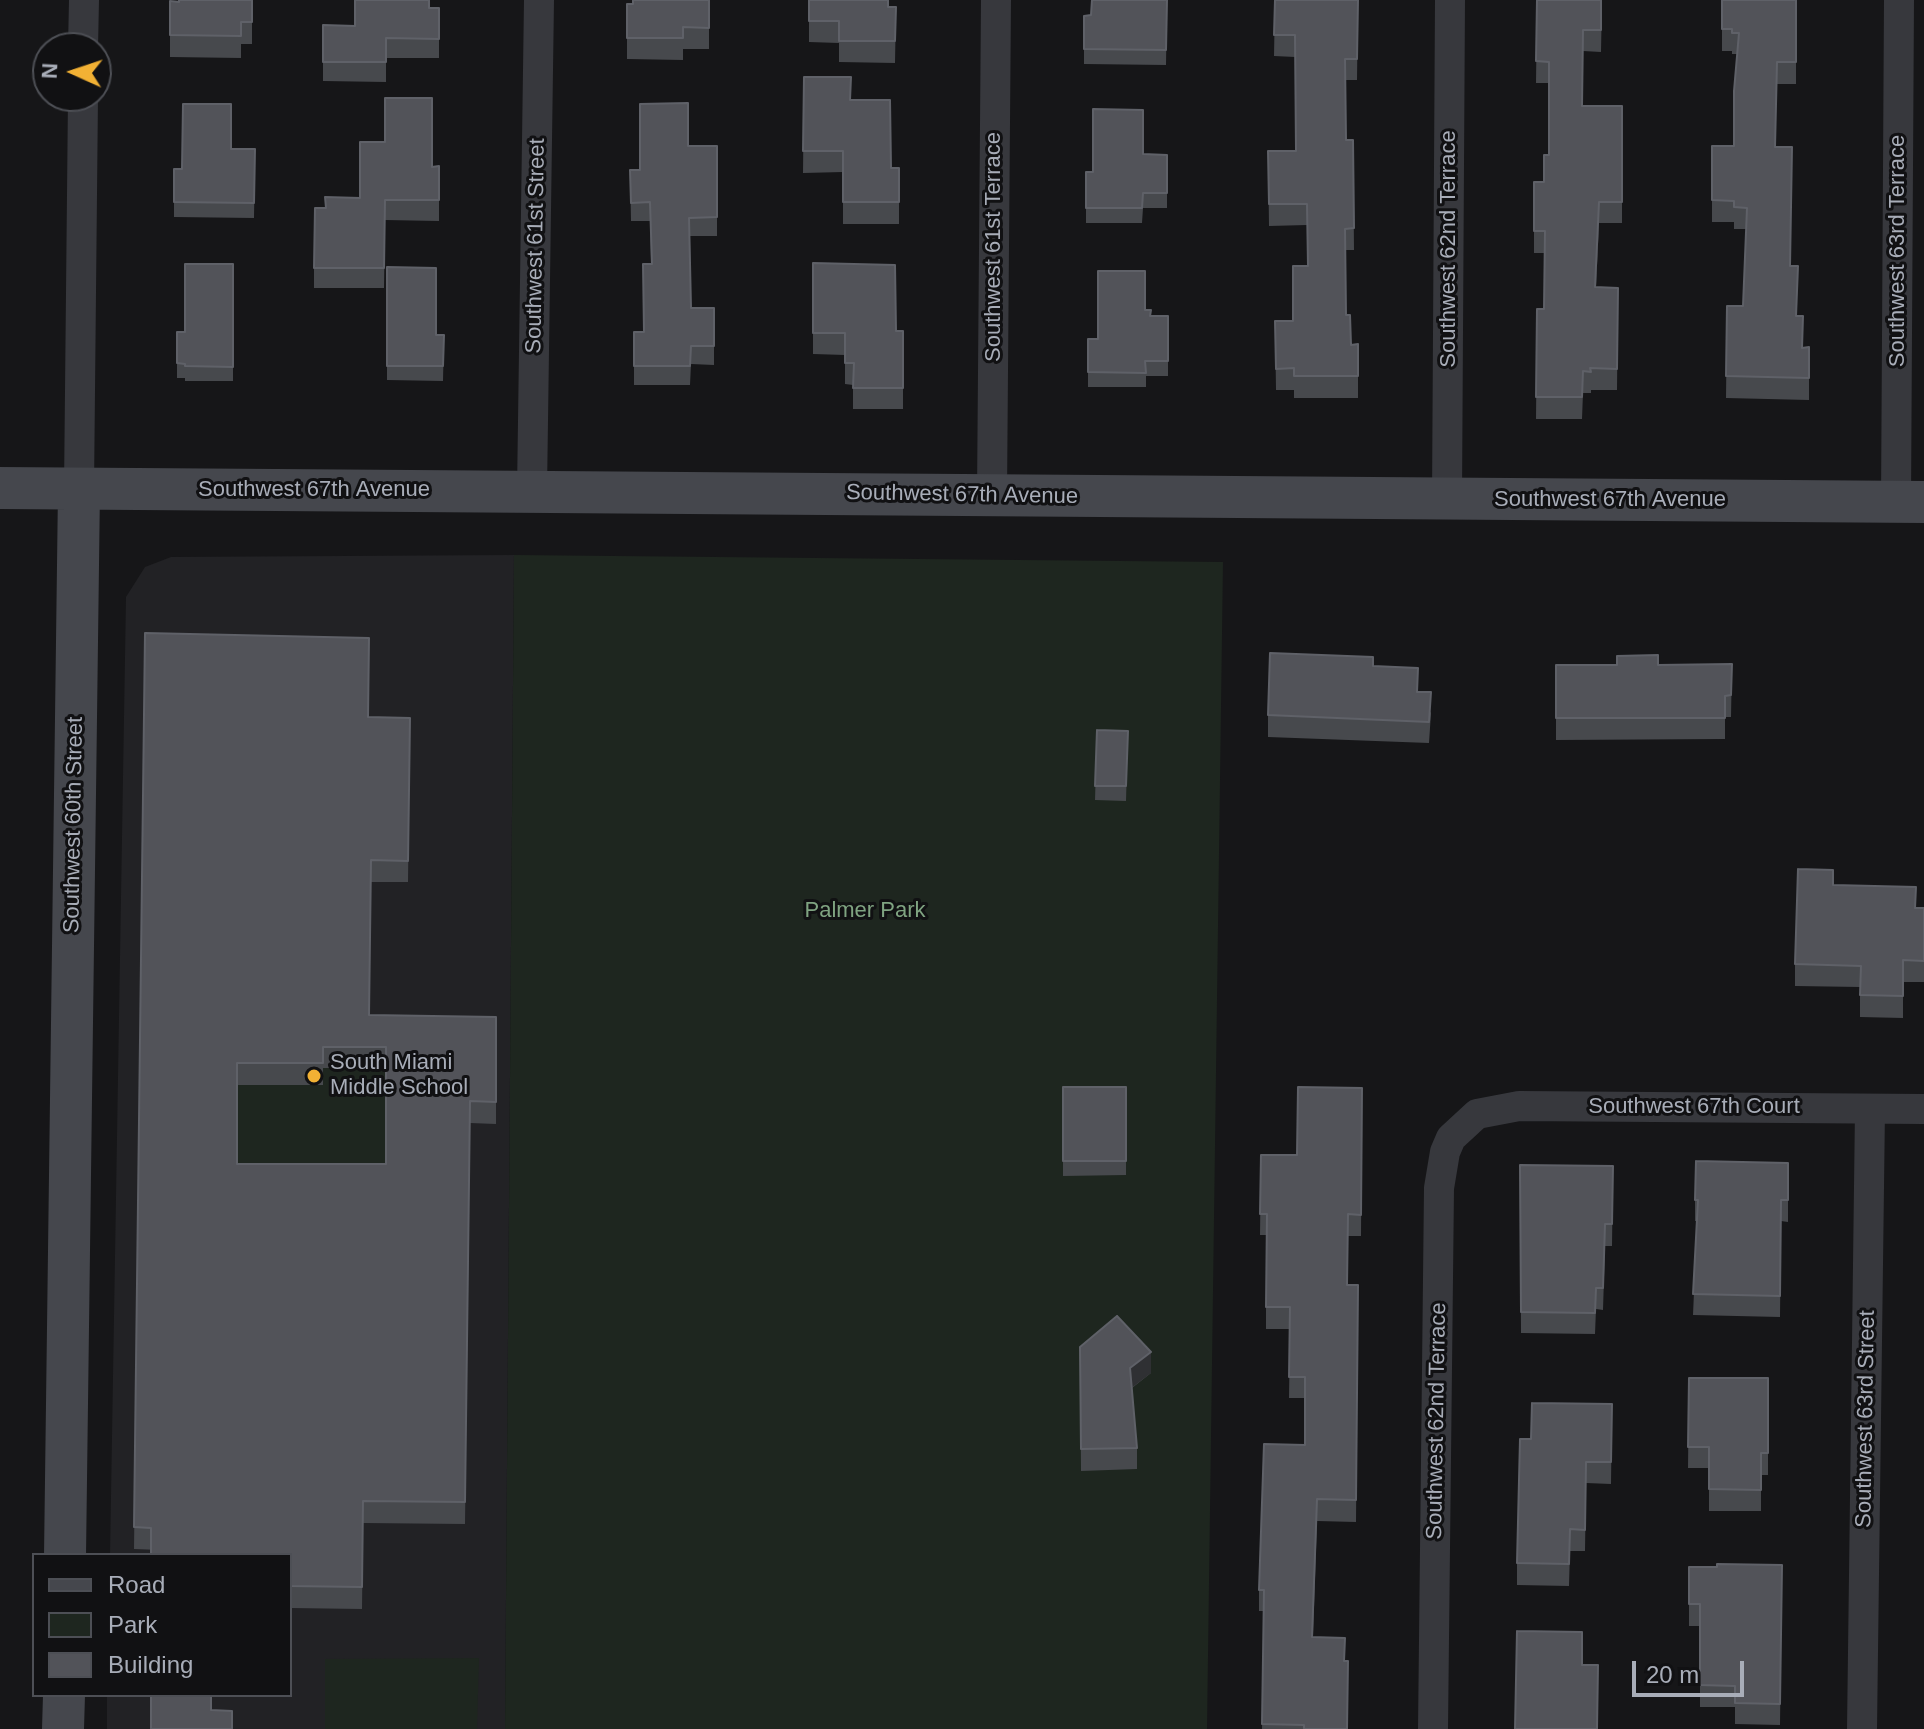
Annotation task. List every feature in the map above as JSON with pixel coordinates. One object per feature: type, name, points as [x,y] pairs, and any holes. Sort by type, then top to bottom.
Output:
[{"type":"main road","name":"Southwest 67th Avenue","points":[[0,488],[1910,502]]},
{"type":"main road","name":"Southwest 60th Street","points":[[65,1553],[79,489]]},
{"type":"main road","points":[[63,1729],[64,1697]]},
{"type":"street","points":[[83,32],[84,0]]},
{"type":"street","name":"Southwest 61st Street","points":[[532,491],[539,0]]},
{"type":"street","name":"Southwest 61st Terrace","points":[[992,495],[996,0]]},
{"type":"street","name":"Southwest 62nd Terrace","points":[[1447,499],[1450,0]]},
{"type":"street","name":"Southwest 63rd Terrace","points":[[1899,0],[1910,502]]},
{"type":"street","name":"Southwest 60th Street","points":[[79,489],[83,112]]},
{"type":"street","name":"Southwest 67th Court","points":[[1467,1121],[1491,1110],[1519,1106],[1924,1109]]},
{"type":"street","name":"Southwest 63rd Street","points":[[1862,1729],[1870,1109]]},
{"type":"street","name":"Southwest 62nd Terrace","points":[[1433,1729],[1439,1188],[1445,1152],[1451,1138],[1467,1121]]},
{"type":"shaded area","name":"South Miami Middle School","points":[[514,555],[505,1729],[107,1729],[107,1697],[292,1697],[292,1553],[110,1553],[126,597],[145,567],[171,557]]},
{"type":"green space","name":"Palmer Park","points":[[514,555],[1223,562],[1207,1729],[505,1729]]},
{"type":"green space","points":[[236,1067],[386,1068],[385,1307],[243,1185],[210,1132]]},
{"type":"green space","points":[[479,1658],[477,1729],[325,1729],[325,1659]]},
{"type":"building","points":[[252,0],[252,22],[241,22],[241,36],[170,35],[170,1]]},
{"type":"building","points":[[355,0],[429,0],[429,8],[439,8],[439,39],[386,38],[386,62],[323,62],[323,25],[355,26]]},
{"type":"building","points":[[633,0],[709,0],[709,28],[683,27],[683,38],[627,38],[627,4],[633,4]]},
{"type":"building","points":[[809,0],[888,0],[888,7],[896,7],[895,41],[839,41],[839,21],[809,21]]},
{"type":"building","points":[[1092,0],[1167,0],[1166,50],[1084,49],[1084,16],[1091,15]]},
{"type":"building","points":[[1275,0],[1358,0],[1357,59],[1345,59],[1346,140],[1353,140],[1354,228],[1345,229],[1346,315],[1350,315],[1351,345],[1358,344],[1358,376],[1294,376],[1294,368],[1276,369],[1275,321],[1293,321],[1293,266],[1308,266],[1307,204],[1269,204],[1268,151],[1296,151],[1295,35],[1274,35]]},
{"type":"building","points":[[1537,0],[1601,0],[1601,30],[1583,30],[1582,106],[1622,106],[1622,202],[1599,202],[1595,287],[1618,288],[1617,369],[1590,368],[1591,372],[1583,371],[1582,397],[1536,397],[1537,309],[1544,309],[1545,231],[1534,231],[1534,182],[1544,182],[1544,155],[1549,155],[1549,62],[1536,61]]},
{"type":"building","points":[[1722,0],[1796,0],[1796,62],[1777,62],[1775,147],[1792,147],[1790,266],[1798,266],[1796,316],[1803,316],[1802,348],[1809,347],[1809,378],[1726,376],[1727,306],[1743,306],[1747,208],[1734,207],[1734,201],[1712,200],[1712,146],[1734,146],[1734,91],[1739,33],[1722,29]]},
{"type":"building","points":[[804,77],[851,77],[850,100],[890,100],[891,168],[899,168],[899,202],[843,202],[843,151],[803,151]]},
{"type":"building","points":[[385,98],[432,98],[432,167],[439,166],[439,200],[385,200],[384,268],[314,268],[315,208],[326,208],[325,197],[360,198],[360,142],[385,142]]},
{"type":"building","points":[[688,103],[688,146],[717,146],[717,217],[689,218],[691,308],[714,308],[714,346],[691,346],[690,366],[634,366],[634,332],[644,332],[643,264],[652,264],[650,202],[631,203],[630,170],[640,170],[640,104]]},
{"type":"building","points":[[183,104],[231,104],[231,149],[255,149],[254,203],[174,202],[174,169],[182,169]]},
{"type":"building","points":[[1093,109],[1143,110],[1143,154],[1167,155],[1167,193],[1143,193],[1142,208],[1086,208],[1086,172],[1093,172]]},
{"type":"building","points":[[813,263],[895,265],[896,331],[903,331],[903,388],[853,388],[854,363],[845,363],[845,333],[813,333]]},
{"type":"building","points":[[185,264],[233,264],[233,367],[185,366],[177,363],[177,332],[185,332]]},
{"type":"building","points":[[387,267],[436,268],[436,335],[444,335],[443,366],[387,366]]},
{"type":"building","points":[[1098,271],[1145,271],[1145,310],[1151,310],[1150,316],[1168,316],[1168,361],[1145,361],[1146,373],[1088,372],[1088,339],[1098,339]]},
{"type":"building","points":[[145,633],[369,638],[368,717],[410,718],[408,861],[371,860],[369,1015],[496,1017],[496,1102],[470,1101],[465,1502],[363,1501],[362,1587],[292,1586],[292,1553],[151,1553],[151,1528],[134,1527]],"holes":[[[323,1047],[386,1047],[386,1164],[237,1164],[237,1063],[323,1063]]]},
{"type":"building","points":[[1270,653],[1373,657],[1373,666],[1418,668],[1417,692],[1431,692],[1429,722],[1268,715]]},
{"type":"building","points":[[1658,655],[1658,665],[1732,664],[1731,695],[1725,696],[1725,718],[1556,718],[1556,665],[1617,665],[1617,656]]},
{"type":"building","points":[[1097,730],[1128,731],[1126,786],[1095,786]]},
{"type":"building","points":[[1798,869],[1833,870],[1833,885],[1916,887],[1915,908],[1924,908],[1924,961],[1903,960],[1903,996],[1860,995],[1861,966],[1795,964]]},
{"type":"building","points":[[1063,1087],[1126,1087],[1126,1161],[1063,1161]]},
{"type":"building","points":[[1298,1087],[1362,1088],[1361,1215],[1348,1214],[1347,1285],[1358,1285],[1356,1500],[1317,1499],[1312,1637],[1345,1638],[1344,1661],[1348,1661],[1347,1729],[1304,1729],[1304,1725],[1262,1724],[1264,1590],[1259,1590],[1264,1444],[1305,1445],[1305,1377],[1289,1377],[1290,1307],[1266,1307],[1267,1214],[1260,1214],[1261,1155],[1297,1155]]},
{"type":"building","points":[[1696,1161],[1788,1163],[1788,1200],[1781,1200],[1780,1296],[1693,1294],[1698,1200],[1695,1200]]},
{"type":"building","points":[[1520,1165],[1613,1166],[1612,1224],[1605,1224],[1603,1288],[1596,1288],[1595,1313],[1521,1312]]},
{"type":"building","points":[[1117,1316],[1151,1352],[1130,1368],[1137,1448],[1081,1449],[1080,1347]]},
{"type":"building","points":[[1689,1378],[1768,1378],[1768,1453],[1761,1453],[1761,1490],[1709,1489],[1709,1447],[1688,1447]]},
{"type":"building","points":[[1532,1403],[1612,1404],[1611,1462],[1586,1462],[1585,1530],[1570,1529],[1569,1564],[1517,1563],[1520,1439],[1531,1439]]},
{"type":"building","points":[[1717,1564],[1782,1565],[1780,1704],[1735,1703],[1735,1686],[1700,1685],[1700,1604],[1689,1604],[1689,1567],[1717,1567]]},
{"type":"building","points":[[1517,1631],[1582,1632],[1582,1665],[1598,1665],[1597,1729],[1515,1729]]},
{"type":"building","points":[[151,1697],[211,1697],[211,1710],[232,1711],[232,1729],[151,1729]]},
{"type":"place","name":"South Miami Middle School","points":[[314,1076]]}]
